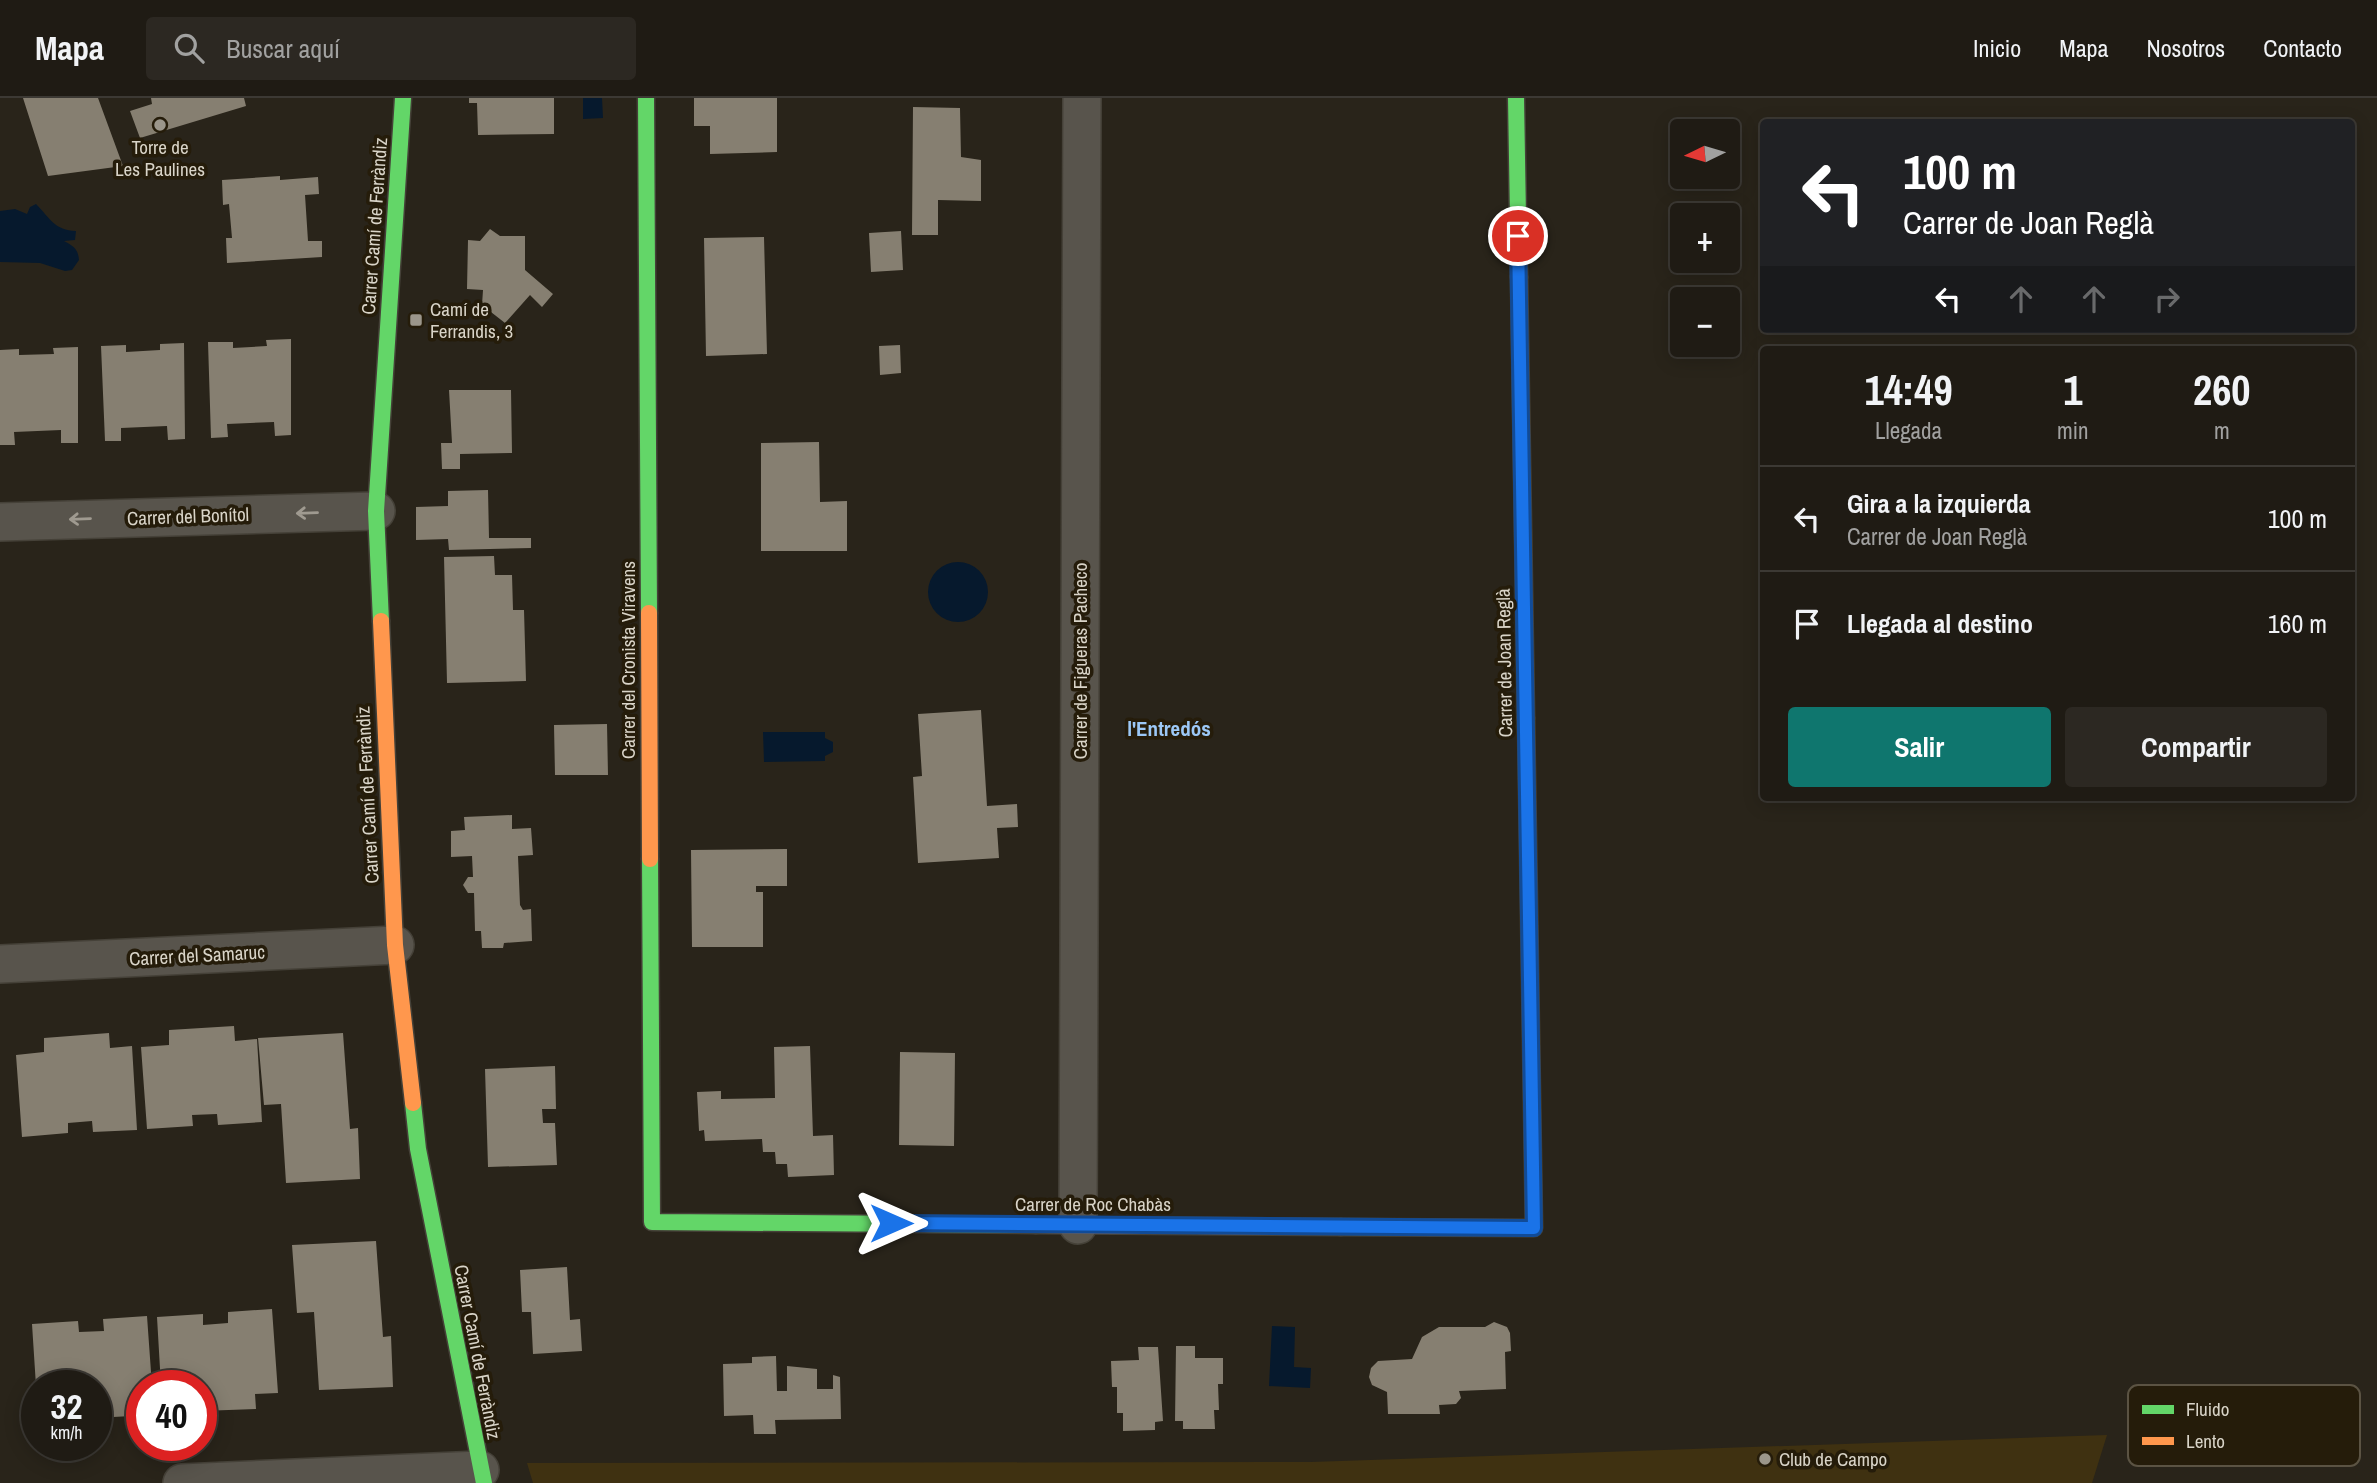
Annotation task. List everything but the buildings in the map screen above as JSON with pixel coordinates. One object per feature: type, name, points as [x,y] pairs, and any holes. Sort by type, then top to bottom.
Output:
[{"type":"street","name":"Carrer Camí de Ferràndiz","points":[[403,98],[376,511],[395,945],[418,1149],[482,1477]]},
{"type":"street","name":"Carrer del Cronista Viravens","points":[[646,98],[652,1222]]},
{"type":"street","name":"Carrer de Figueras Pacheco","points":[[1078,1225],[1082,98]]},
{"type":"street","name":"Carrer de Joan Reglà","points":[[1516,98],[1534,1228]]},
{"type":"street","name":"Carrer del Bonítol","points":[[0,522],[376,511]]},
{"type":"street","name":"Carrer del Samaruc","points":[[0,964],[395,945]]},
{"type":"street","name":"Carrer de Roc Chabàs","points":[[652,1222],[1534,1228]]},
{"type":"street","points":[[182,1483],[482,1477]]},
{"type":"shaded area","name":"Club de Campo","points":[[2107,1435],[2092,1483],[533,1483],[527,1463],[1311,1462]]},
{"type":"water","points":[[583,98],[602,98],[603,118],[583,119]]},
{"type":"water","points":[[36,204],[58,226],[76,231],[75,240],[64,241],[78,253],[79,260],[72,270],[65,271],[40,263],[0,262],[0,211],[15,209],[27,214],[30,207]]},
{"type":"water","points":[[958,562],[975,567],[983,575],[988,592],[983,609],[975,617],[958,622],[941,617],[933,609],[928,592],[933,575],[941,567]]},
{"type":"water","points":[[763,732],[825,732],[825,738],[833,742],[833,752],[825,756],[825,761],[764,762]]},
{"type":"water","points":[[1272,1326],[1295,1327],[1294,1367],[1311,1368],[1310,1388],[1269,1386]]},
{"type":"traffic: fast","points":[[381,621],[376,511],[403,98]]},
{"type":"traffic: fast","points":[[646,98],[649,613]]},
{"type":"traffic: fast","points":[[1516,98],[1519,277]]},
{"type":"traffic: fast","points":[[1341,1227],[1534,1228],[1526,718]]},
{"type":"traffic: fast","points":[[650,859],[652,1222],[1036,1225]]},
{"type":"traffic: fast","points":[[413,1103],[418,1149],[484,1483]]},
{"type":"traffic: slow","points":[[1519,277],[1526,718]]},
{"type":"traffic: slow","points":[[649,613],[650,859]]},
{"type":"traffic: slow","points":[[381,621],[395,945],[413,1103]]},
{"type":"traffic: slow","points":[[1036,1225],[1341,1227]]},
{"type":"place","name":"Torre de Les Paulines","points":[[160,125]]},
{"type":"place","name":"Camí de Ferrandis, 3","points":[[416,320]]},
{"type":"place","name":"Club de Campo","points":[[1765,1459]]},
{"type":"district","name":"l'Entredós","points":[[1169,728]]},
{"type":"route","points":[[891,1223],[1534,1228],[1518,236]]}]
